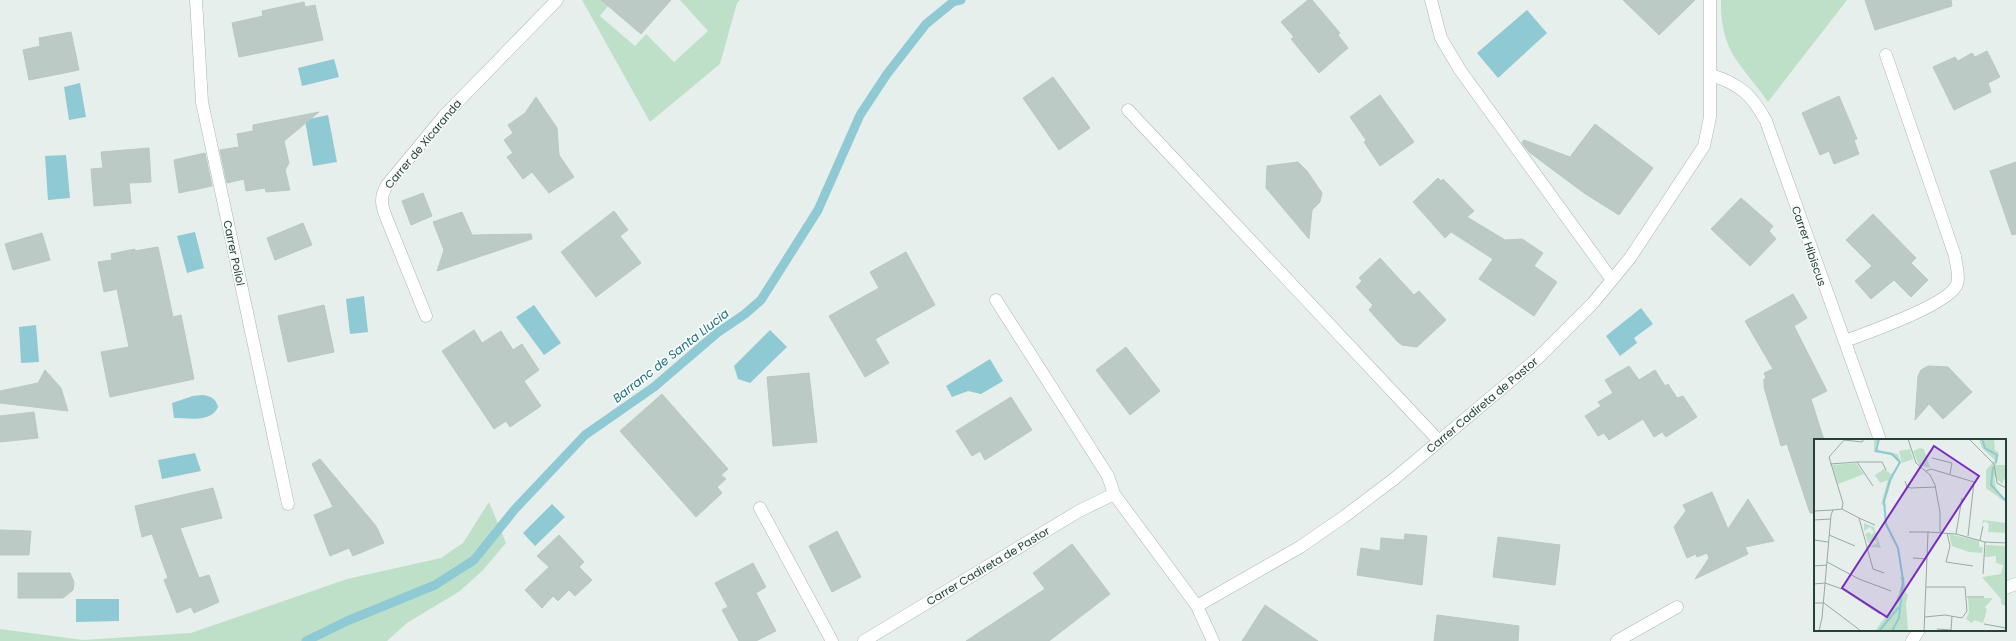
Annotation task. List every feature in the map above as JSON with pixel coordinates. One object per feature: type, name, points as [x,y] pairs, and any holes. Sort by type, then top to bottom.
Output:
[{"type":"street","name":"Carrer Poliol","points":[[196,0],[202,102],[288,504]]},
{"type":"street","name":"Carrer de Xicaranda","points":[[426,316],[381,205],[382,195],[387,185],[444,116],[557,0]]},
{"type":"street","points":[[1431,0],[1441,38],[1460,70],[1612,280]]},
{"type":"street","name":"Carrer Cadireta de Pastor","points":[[1197,606],[1300,547],[1345,516],[1394,479],[1539,357],[1593,303],[1630,258],[1704,146],[1710,116],[1710,0]]},
{"type":"street","points":[[1845,341],[1923,309],[1953,291],[1958,283],[1955,256],[1886,55]]},
{"type":"street","name":"Carrer Hibiscus","points":[[1711,75],[1729,80],[1740,86],[1759,108],[1766,121],[1832,310],[1845,341],[1880,439]]},
{"type":"street","points":[[1128,110],[1439,441]]},
{"type":"street","points":[[996,300],[1108,476],[1114,494],[1197,606],[1213,641]]},
{"type":"street","name":"Carrer Cadireta de Pastor","points":[[864,641],[1079,511],[1114,494]]},
{"type":"street","points":[[760,508],[832,641]]},
{"type":"street","points":[[2006,588],[2016,584]]},
{"type":"street","points":[[1617,641],[1677,607]]},
{"type":"street","points":[[1912,641],[1918,631]]},
{"type":"green space","points":[[582,0],[602,0],[608,6],[600,16],[635,46],[646,34],[674,62],[708,31],[680,0],[740,0],[737,3],[720,64],[650,122]]},
{"type":"green space","points":[[1721,0],[1847,0],[1768,102],[1741,67],[1728,45],[1724,33]]},
{"type":"green space","points":[[489,502],[506,543],[483,570],[460,591],[407,623],[387,641],[0,641],[0,629],[83,640],[191,633],[347,579],[441,558],[463,543]]},
{"type":"water","points":[[1527,10],[1547,33],[1498,78],[1477,53]]},
{"type":"water","points":[[334,59],[339,77],[302,86],[298,68]]},
{"type":"water","points":[[80,83],[86,117],[69,120],[64,87]]},
{"type":"water","points":[[328,115],[337,162],[313,166],[305,120]]},
{"type":"water","points":[[66,155],[70,198],[48,200],[45,156]]},
{"type":"water","points":[[195,232],[204,268],[187,273],[177,236]]},
{"type":"water","points":[[364,296],[368,332],[350,334],[346,299]]},
{"type":"water","points":[[534,305],[561,343],[544,355],[516,317]]},
{"type":"water","points":[[1641,308],[1653,324],[1634,338],[1637,343],[1620,356],[1606,336]]},
{"type":"water","points":[[36,325],[39,362],[21,363],[19,327]]},
{"type":"water","points":[[770,330],[787,347],[750,383],[738,379],[734,366]]},
{"type":"water","points":[[990,359],[1003,381],[981,394],[968,391],[952,397],[946,386]]},
{"type":"water","points":[[203,395],[211,397],[216,402],[218,407],[215,412],[205,418],[174,418],[172,403],[193,396]]},
{"type":"water","points":[[195,453],[201,471],[162,479],[158,460]]},
{"type":"water","points":[[552,504],[565,517],[535,546],[523,533]]},
{"type":"water","points":[[76,599],[119,599],[119,621],[76,622]]},
{"type":"building","points":[[601,0],[671,0],[641,34]]},
{"type":"building","points":[[1308,0],[1312,0],[1340,33],[1338,35],[1348,48],[1319,73],[1291,39],[1294,37],[1281,22]]},
{"type":"building","points":[[1623,0],[1695,0],[1659,35]]},
{"type":"building","points":[[1865,0],[1951,0],[1952,6],[1875,30]]},
{"type":"building","points":[[304,2],[305,7],[315,5],[323,40],[239,57],[232,23],[263,16],[262,11]]},
{"type":"building","points":[[71,32],[79,70],[29,80],[23,50],[40,46],[39,38]]},
{"type":"building","points":[[1987,51],[2000,77],[1988,83],[1991,92],[1954,110],[1933,67],[1955,57],[1958,61],[1972,53],[1975,57]]},
{"type":"building","points":[[1053,77],[1090,128],[1059,150],[1023,98]]},
{"type":"building","points":[[1380,95],[1414,142],[1380,166],[1364,142],[1366,140],[1350,117]]},
{"type":"building","points":[[1839,96],[1857,139],[1854,140],[1859,154],[1834,164],[1829,151],[1820,155],[1802,113]]},
{"type":"building","points":[[536,97],[557,128],[559,155],[574,177],[549,193],[532,172],[523,179],[507,157],[513,153],[504,140],[513,133],[508,125],[525,113]]},
{"type":"building","points":[[319,112],[284,141],[289,163],[285,170],[290,190],[266,192],[265,188],[246,191],[244,179],[227,183],[220,150],[239,147],[237,134],[253,131],[253,125]]},
{"type":"building","points":[[1595,124],[1653,168],[1619,215],[1584,193],[1529,152],[1522,143],[1524,140],[1570,157]]},
{"type":"building","points":[[149,148],[151,182],[129,183],[131,203],[94,206],[91,169],[103,168],[101,152]]},
{"type":"building","points":[[205,153],[212,186],[179,193],[174,160]]},
{"type":"building","points":[[1298,162],[1307,171],[1322,193],[1320,202],[1312,210],[1309,239],[1266,188],[1267,166]]},
{"type":"building","points":[[2016,162],[2016,234],[2012,235],[1990,171]]},
{"type":"building","points":[[1438,178],[1441,181],[1443,179],[1474,211],[1467,217],[1505,240],[1522,239],[1543,253],[1534,266],[1557,282],[1534,316],[1479,279],[1493,259],[1451,232],[1445,238],[1413,202]]},
{"type":"building","points":[[423,193],[432,216],[411,225],[402,201]]},
{"type":"building","points":[[1741,198],[1773,226],[1769,231],[1776,239],[1750,266],[1711,229]]},
{"type":"building","points":[[614,211],[628,230],[620,236],[641,263],[596,297],[561,252]]},
{"type":"building","points":[[462,212],[472,235],[531,234],[532,239],[437,271],[444,250],[433,222]]},
{"type":"building","points":[[1873,214],[1916,258],[1911,263],[1928,280],[1911,297],[1894,280],[1871,299],[1855,281],[1872,266],[1846,240]]},
{"type":"building","points":[[303,223],[312,245],[275,260],[267,238]]},
{"type":"building","points":[[42,233],[50,260],[13,270],[5,244]]},
{"type":"building","points":[[158,247],[173,317],[181,315],[194,379],[110,397],[101,352],[129,347],[117,289],[104,292],[98,262],[112,260],[111,254],[135,249],[135,251]]},
{"type":"building","points":[[906,252],[935,305],[875,339],[889,363],[865,377],[829,316],[879,288],[870,272]]},
{"type":"building","points":[[1380,258],[1414,295],[1419,291],[1446,320],[1417,347],[1402,345],[1398,342],[1369,310],[1373,305],[1356,287],[1362,281],[1359,278]]},
{"type":"building","points":[[1793,294],[1807,318],[1794,326],[1827,391],[1811,399],[1824,439],[1814,439],[1814,513],[1810,513],[1787,444],[1781,446],[1764,387],[1764,379],[1766,378],[1764,373],[1773,369],[1745,321]]},
{"type":"building","points":[[324,305],[334,352],[288,362],[278,316]]},
{"type":"building","points":[[474,330],[482,343],[501,331],[513,350],[522,344],[539,370],[524,381],[541,406],[510,427],[506,421],[494,429],[442,351]]},
{"type":"building","points":[[1126,347],[1160,391],[1130,415],[1096,370]]},
{"type":"building","points":[[1629,366],[1639,380],[1655,370],[1665,386],[1668,384],[1677,398],[1683,396],[1697,417],[1666,437],[1662,432],[1654,437],[1643,419],[1609,440],[1604,433],[1598,436],[1585,416],[1601,406],[1598,402],[1613,393],[1605,380]]},
{"type":"building","points":[[1928,366],[1948,367],[1972,392],[1943,419],[1929,404],[1915,420],[1918,376],[1921,370]]},
{"type":"building","points":[[45,370],[61,388],[68,411],[0,403],[0,391],[38,383]]},
{"type":"building","points":[[809,373],[817,442],[773,446],[767,377]]},
{"type":"building","points":[[662,394],[728,469],[721,475],[726,479],[717,487],[722,493],[696,517],[620,431]]},
{"type":"building","points":[[1011,397],[1032,430],[985,460],[980,451],[972,456],[956,431]]},
{"type":"building","points":[[34,412],[38,438],[0,442],[0,416]]},
{"type":"building","points":[[320,459],[376,526],[384,543],[353,556],[349,548],[330,556],[314,515],[333,507],[312,464]]},
{"type":"building","points":[[213,488],[222,518],[180,528],[199,578],[209,575],[219,602],[194,613],[191,607],[177,613],[164,580],[168,578],[152,534],[142,537],[135,506]]},
{"type":"building","points":[[1712,492],[1728,529],[1748,499],[1774,541],[1745,547],[1748,554],[1695,579],[1709,558],[1707,553],[1697,557],[1696,554],[1687,558],[1674,527],[1686,511],[1683,505]]},
{"type":"building","points":[[0,530],[31,531],[29,555],[0,555]]},
{"type":"building","points":[[837,531],[861,577],[832,592],[809,546]]},
{"type":"building","points":[[1405,534],[1427,536],[1422,585],[1357,575],[1361,548],[1380,551],[1381,538],[1404,540]]},
{"type":"building","points":[[559,535],[584,562],[579,567],[592,580],[575,596],[569,590],[558,601],[553,596],[542,608],[525,590],[549,567],[537,556]]},
{"type":"building","points":[[1498,537],[1560,545],[1555,585],[1493,577]]},
{"type":"building","points":[[1072,544],[1110,594],[1049,641],[966,641],[1045,589],[1033,573]]},
{"type":"building","points":[[753,563],[766,587],[756,593],[776,631],[756,641],[739,641],[722,610],[728,607],[715,583]]},
{"type":"building","points":[[18,573],[70,573],[74,582],[73,590],[63,598],[18,598]]},
{"type":"building","points":[[1265,605],[1318,641],[1242,641]]},
{"type":"building","points":[[1437,615],[1519,626],[1518,641],[1434,641]]},
{"type":"waterway","name":"Barranc de Santa Llucia","points":[[306,641],[347,621],[435,585],[474,560],[515,509],[585,435],[654,387],[717,333],[745,314],[761,300],[818,210],[860,115],[887,74],[926,24],[953,2],[961,0]]}]
